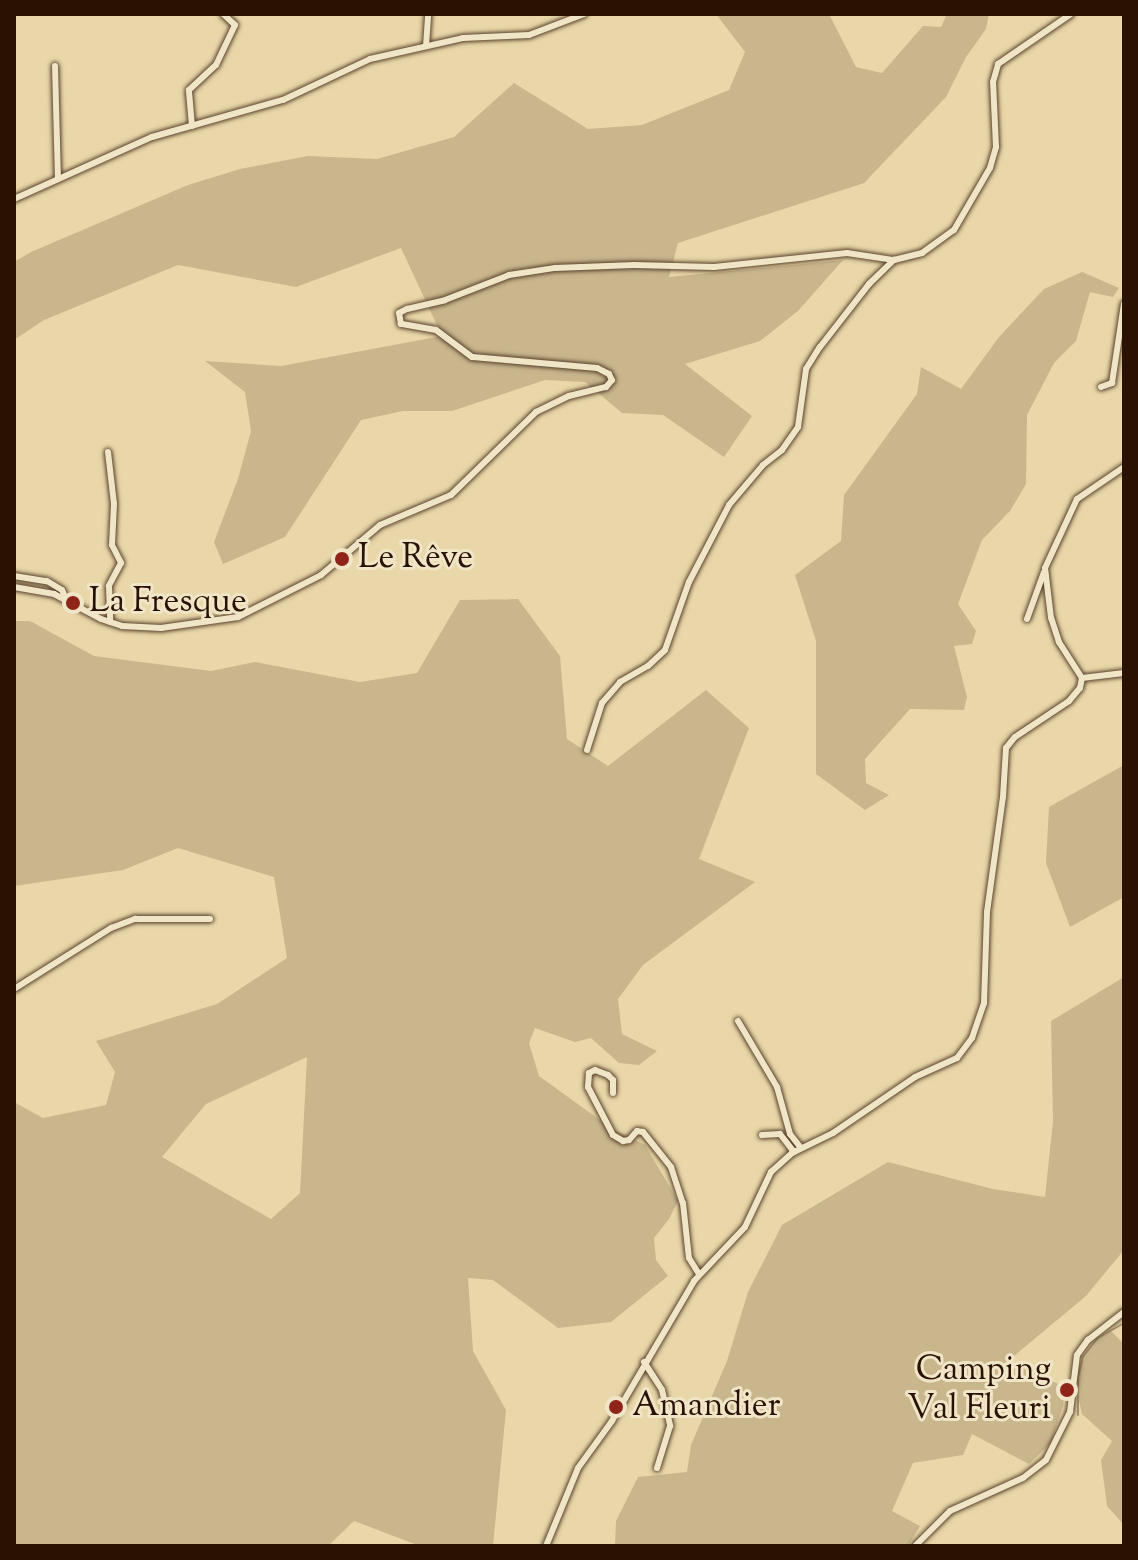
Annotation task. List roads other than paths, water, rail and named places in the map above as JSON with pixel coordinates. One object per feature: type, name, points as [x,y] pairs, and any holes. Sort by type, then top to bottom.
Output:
[{"type":"street","points":[[192,126],[189,90],[216,65],[235,25],[223,14]]},
{"type":"street","points":[[426,46],[428,14]]},
{"type":"street","points":[[14,199],[152,137],[283,100],[370,59],[475,37],[529,35],[584,14]]},
{"type":"street","points":[[14,587],[66,599],[110,622],[161,628],[238,617],[273,602],[333,566],[374,529],[416,507],[451,495],[536,412],[569,396],[606,387],[612,380],[606,371],[597,368],[472,357],[436,330],[401,324],[398,317],[402,311],[445,300],[509,275],[555,268],[634,265],[714,267],[847,253],[894,260],[922,253],[954,230],[986,179],[994,158],[993,82],[998,64],[1055,28],[1071,14]]},
{"type":"street","points":[[55,66],[58,177]]},
{"type":"street","points":[[587,750],[602,703],[620,682],[648,666],[665,650],[689,582],[729,505],[763,465],[782,450],[798,427],[806,369],[869,284],[894,260]]},
{"type":"street","points":[[1101,387],[1112,383],[1124,304]]},
{"type":"street","points":[[108,452],[114,504],[112,545],[121,563],[109,586],[110,622]]},
{"type":"street","points":[[1027,619],[1077,499],[1124,467]]},
{"type":"street","points":[[546,1546],[578,1468],[612,1421],[644,1362],[699,1274],[739,1237],[771,1172],[798,1150],[833,1133],[915,1077],[949,1062],[964,1051],[972,1038],[984,1003],[987,912],[1003,797],[1006,748],[1015,737],[1069,701],[1080,688],[1082,678],[1059,642],[1051,618],[1044,572]]},
{"type":"street","points":[[14,576],[47,581],[62,590],[66,599]]},
{"type":"street","points":[[1082,678],[1124,673]]},
{"type":"street","points":[[14,989],[111,928],[135,919],[210,919]]},
{"type":"street","points":[[738,1021],[777,1087],[790,1134],[798,1150]]},
{"type":"street","points":[[613,1093],[613,1080],[608,1075],[595,1070],[589,1073],[588,1087],[613,1135],[623,1141],[629,1140],[637,1131],[643,1132],[671,1167],[683,1203],[689,1258],[699,1274]]},
{"type":"street","points":[[762,1135],[780,1134],[798,1150]]},
{"type":"street","points":[[915,1546],[950,1511],[1023,1478],[1046,1460],[1070,1412],[1077,1355],[1088,1340],[1124,1312]]},
{"type":"street","points":[[644,1362],[662,1390],[670,1426],[657,1468]]},
{"type":"waterway","points":[[1078,1415],[1078,1376],[1083,1357],[1098,1338],[1124,1323]]},
{"type":"place","name":"Le Rêve","points":[[342,559]]},
{"type":"place","name":"La Fresque","points":[[73,603]]},
{"type":"place","name":"Camping Val Fleuri","points":[[1067,1390]]},
{"type":"place","name":"Amandier","points":[[616,1407]]}]
